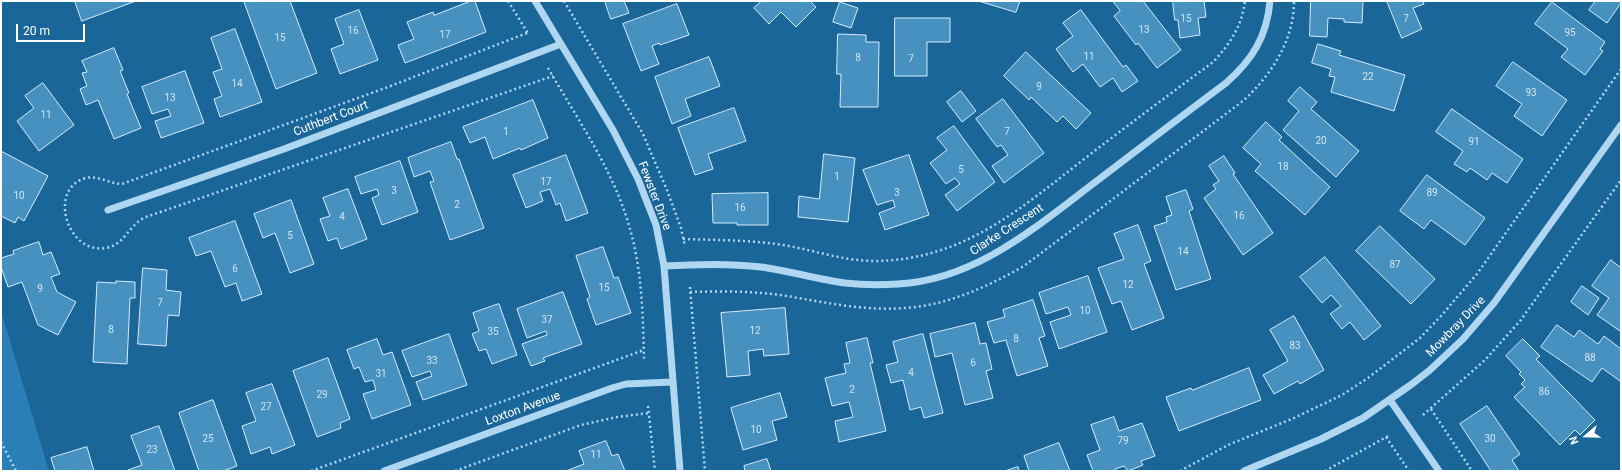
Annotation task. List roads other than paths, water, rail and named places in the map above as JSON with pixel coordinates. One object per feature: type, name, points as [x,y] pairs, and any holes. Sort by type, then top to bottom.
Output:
[{"type":"street","name":"Fewster Drive","points":[[535,1],[614,130],[636,174],[656,225],[664,266],[680,471]]},
{"type":"street","name":"Clarke Crescent","points":[[664,266],[737,264],[783,270],[845,283],[871,285],[922,282],[970,267],[992,255],[1038,224],[1226,83],[1241,70],[1253,54],[1262,36],[1267,22],[1270,1]]},
{"type":"street","name":"Cuthbert Court","points":[[108,210],[284,149],[561,44]]},
{"type":"street","name":"Mowbray Drive","points":[[1244,471],[1342,429],[1363,418],[1430,370],[1463,339],[1494,303],[1621,125]]},
{"type":"street","name":"Loxton Avenue","points":[[384,471],[612,388],[626,384],[672,382]]},
{"type":"street","points":[[1390,400],[1438,471]]}]
